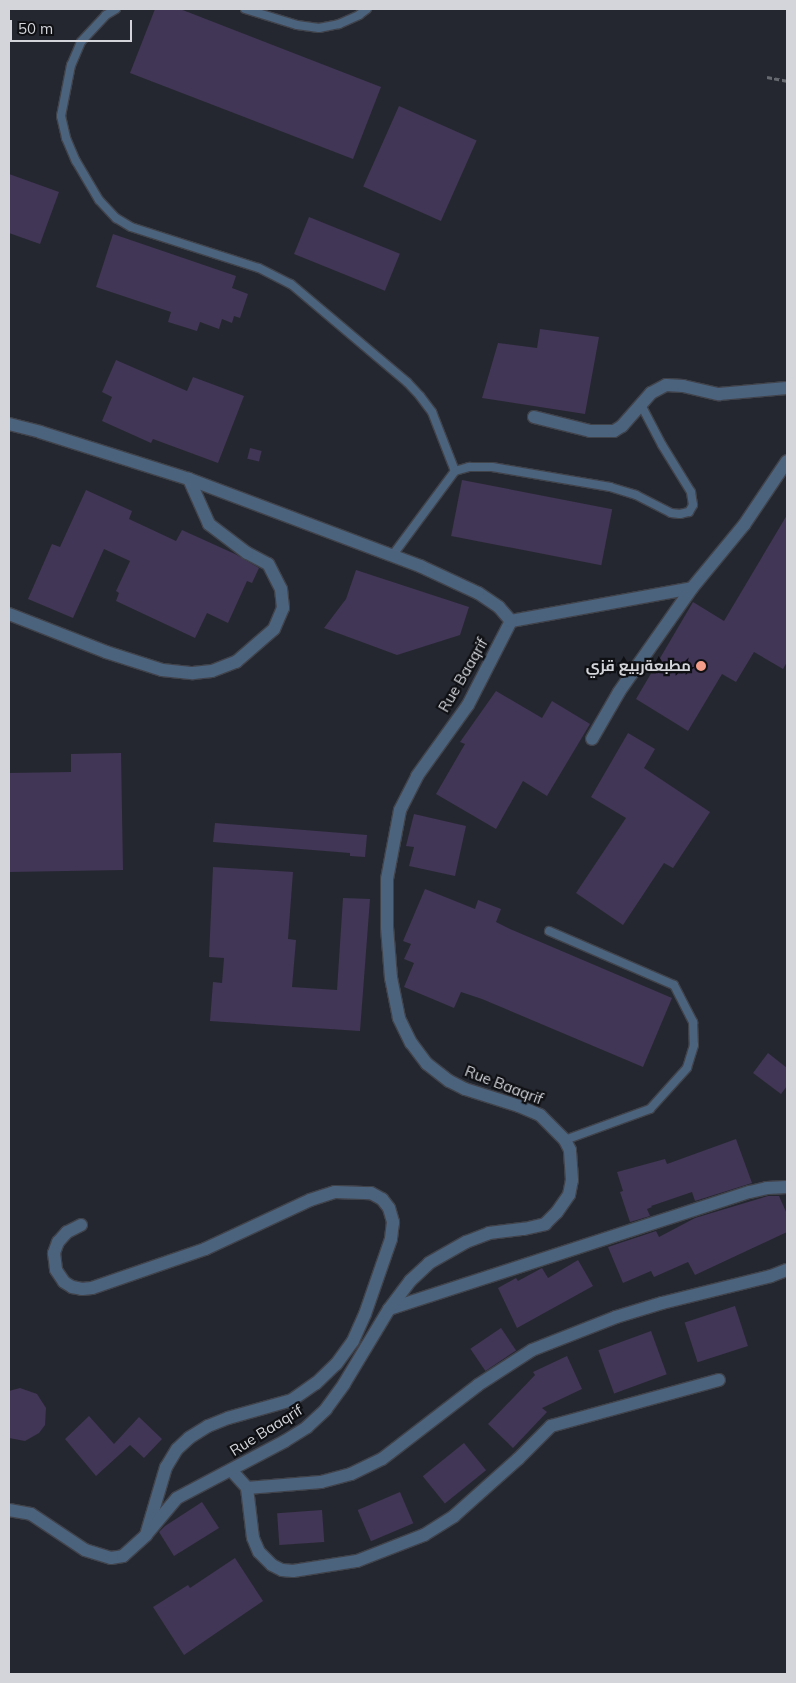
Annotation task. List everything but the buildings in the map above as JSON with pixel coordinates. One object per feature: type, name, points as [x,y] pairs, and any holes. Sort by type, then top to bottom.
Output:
[{"type":"street","points":[[534,417],[590,431],[614,432],[622,426],[640,403],[651,393],[666,385],[684,386],[719,394],[787,388]]},
{"type":"street","points":[[9,424],[189,479],[420,566],[478,593],[499,607],[511,621],[692,588]]},
{"type":"street","points":[[592,740],[619,692],[692,588],[744,525],[787,461]]},
{"type":"street","points":[[9,614],[106,652],[162,670],[202,672],[236,662],[274,629],[282,608],[281,589],[268,564],[247,553],[209,524],[189,479]]},
{"type":"street","name":"Rue Baaqrif","points":[[9,1510],[31,1514],[69,1540],[101,1557],[123,1556],[146,1535],[177,1498],[307,1427],[326,1409],[344,1384],[389,1309],[410,1281],[429,1263],[444,1252],[489,1233],[524,1229],[545,1224],[558,1212],[569,1195],[572,1180],[570,1150],[565,1140],[540,1115],[449,1082],[427,1064],[411,1043],[399,1018],[391,978],[387,927],[387,879],[400,810],[416,776],[468,705],[511,621]]},
{"type":"street","points":[[389,1309],[750,1192],[767,1188],[787,1187]]},
{"type":"street","points":[[82,1225],[62,1237],[54,1254],[56,1270],[64,1282],[72,1287],[82,1289],[92,1288],[205,1249],[310,1200],[335,1192],[371,1193],[382,1199],[389,1208],[393,1222],[391,1239],[365,1314],[353,1342],[336,1364],[316,1384],[292,1400],[228,1418],[208,1426],[189,1438],[177,1449],[166,1467],[146,1535]]},
{"type":"street","points":[[247,1488],[321,1482],[351,1474],[382,1459],[478,1385],[532,1350],[616,1317],[662,1303],[772,1276],[787,1270]]},
{"type":"street","points":[[231,1470],[247,1488],[249,1520],[253,1538],[259,1552],[272,1565],[282,1570],[293,1571],[356,1561],[424,1535],[454,1516],[518,1459],[551,1426],[719,1380]]},
{"type":"lane","points":[[116,9],[106,14],[81,42],[70,65],[61,116],[66,138],[76,161],[99,200],[116,218],[130,226],[259,268],[291,284],[407,382],[420,396],[432,412],[455,471]]},
{"type":"lane","points":[[245,9],[297,25],[318,28],[340,24],[367,9]]},
{"type":"lane","points":[[392,556],[455,471],[479,466],[602,486],[636,494],[671,513],[689,512],[692,505],[691,492],[662,446],[640,403]]},
{"type":"lane","points":[[549,931],[674,985],[693,1022],[694,1045],[687,1068],[650,1109],[565,1140]]},
{"type":"path","points":[[767,78],[787,81]]},
{"type":"place","name":"مطبعةربيع قزي","points":[[701,666]]}]
